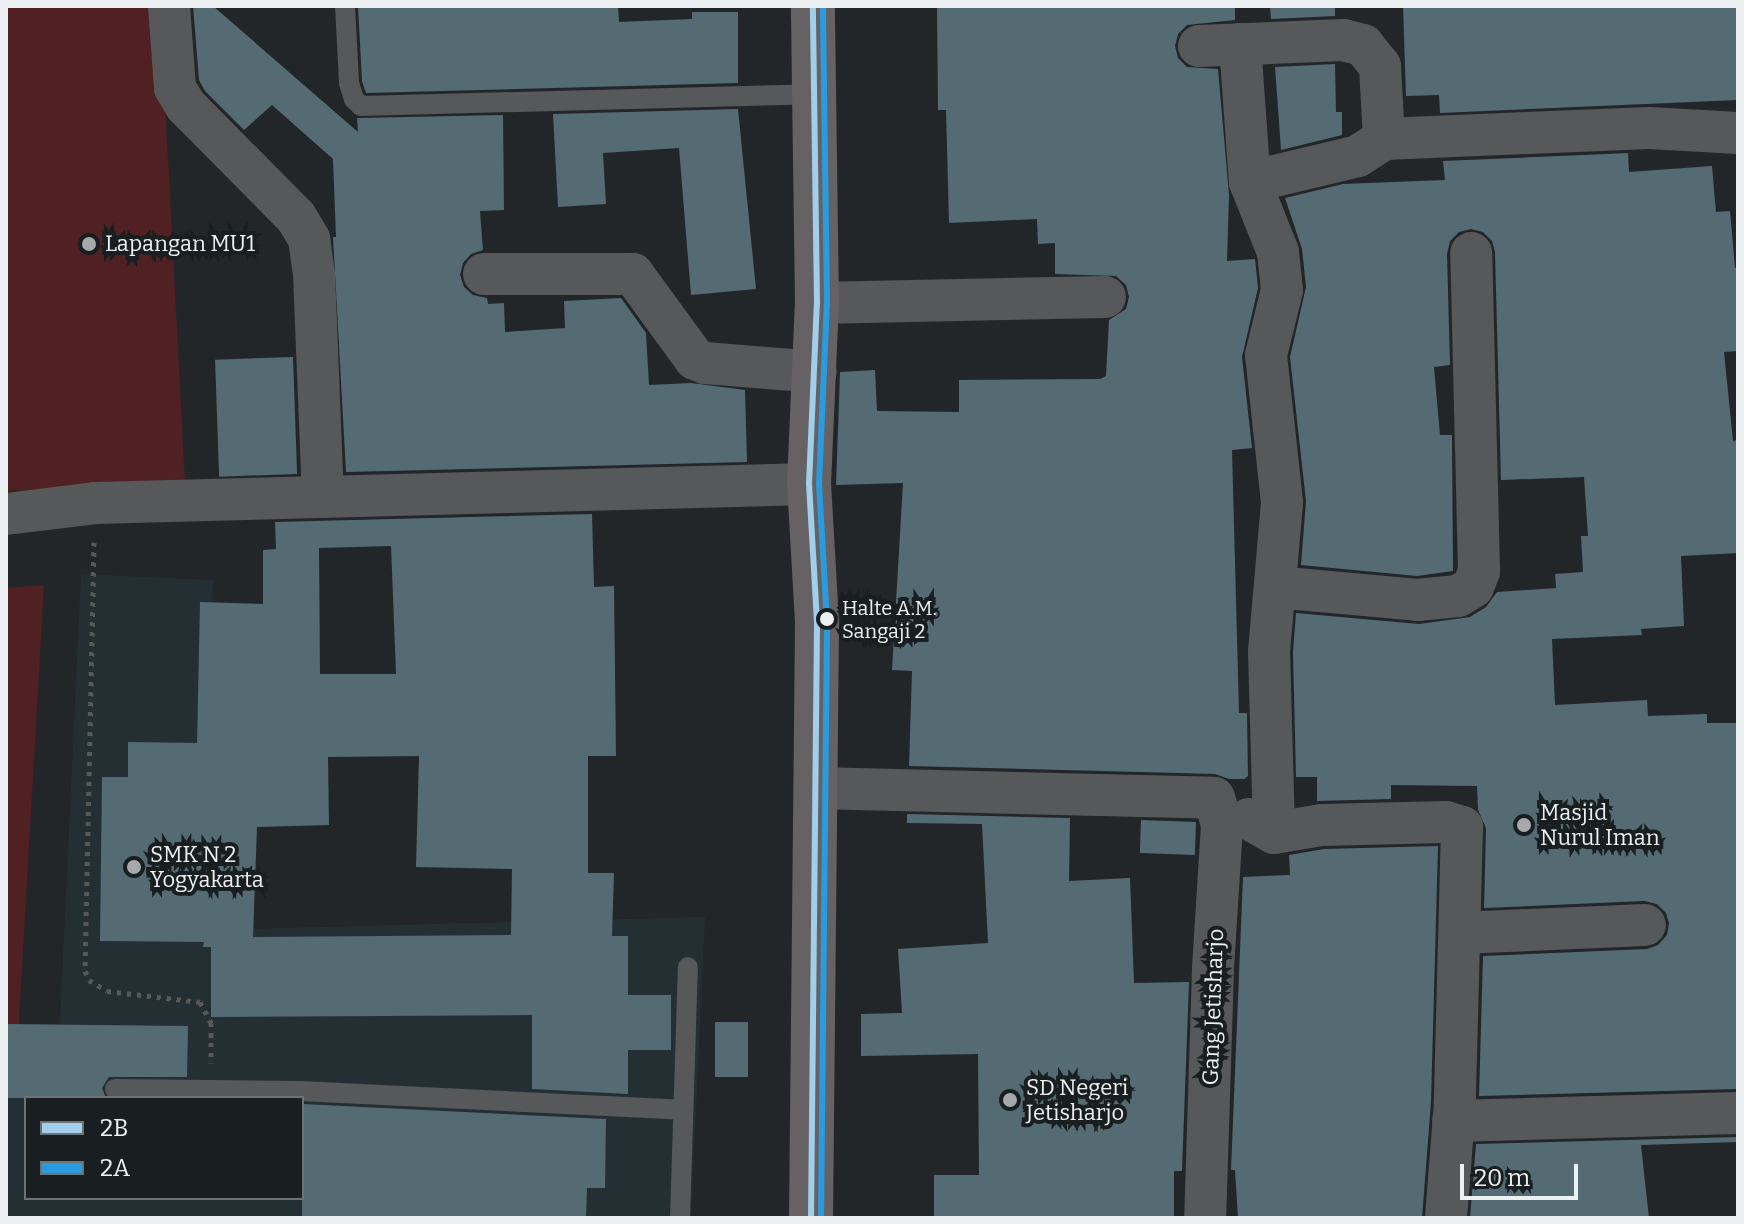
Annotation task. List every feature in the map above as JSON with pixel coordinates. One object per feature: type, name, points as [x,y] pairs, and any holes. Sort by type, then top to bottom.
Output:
[{"type":"main road","points":[[811,1218],[817,622],[809,484],[817,303],[813,6]]},
{"type":"street","points":[[169,6],[175,88],[186,106],[296,217],[309,239],[314,274],[323,497]]},
{"type":"street","points":[[1199,46],[1343,40],[1363,45],[1380,66],[1384,139]]},
{"type":"street","points":[[1240,44],[1250,182],[1278,252],[1282,290],[1266,355],[1282,503],[1269,651],[1274,833]]},
{"type":"street","points":[[1250,182],[1358,156],[1384,139],[1649,128],[1738,133]]},
{"type":"street","points":[[1275,587],[1417,600],[1458,596],[1473,587],[1479,571],[1471,253]]},
{"type":"street","points":[[484,274],[633,274],[695,359],[705,363],[816,372]]},
{"type":"street","points":[[817,303],[1105,297]]},
{"type":"street","points":[[6,514],[95,503],[809,484]]},
{"type":"street","points":[[816,788],[1214,798],[1274,833],[1322,825],[1446,822],[1462,827],[1453,1121],[1446,1218]]},
{"type":"street","name":"Gang Jetisharjo","points":[[1205,1218],[1213,969],[1222,825],[1214,798]]},
{"type":"street","points":[[1460,933],[1645,925]]},
{"type":"street","points":[[1453,1121],[1738,1113]]},
{"type":"lane","points":[[345,6],[349,83],[354,99],[361,106],[814,94]]},
{"type":"lane","points":[[680,1218],[688,967]]},
{"type":"lane","points":[[115,1089],[211,1088],[683,1110]]},
{"type":"path","points":[[95,503],[85,971],[89,980],[107,991],[200,1002],[211,1023],[211,1088]]},
{"type":"shaded area","name":"Lapangan MU1","points":[[6,6],[160,6],[185,482],[6,491]]},
{"type":"shaded area","name":"SMK N 2 Yogyakarta","points":[[81,574],[213,580],[201,817],[201,930],[705,917],[691,1218],[6,1218],[6,1063],[58,1065]]},
{"type":"shaded area","points":[[44,585],[18,1037],[6,1037],[6,588]]},
{"type":"building","points":[[193,6],[213,6],[358,132],[357,118],[503,115],[504,210],[480,211],[483,250],[471,254],[463,263],[460,275],[464,287],[473,295],[487,298],[488,304],[504,303],[505,332],[565,328],[564,301],[621,298],[646,333],[649,385],[691,383],[745,390],[747,462],[346,472],[333,237],[336,237],[333,159],[272,105],[244,130],[205,91],[199,80]]},
{"type":"building","points":[[358,6],[618,6],[619,22],[692,19],[692,12],[738,12],[738,83],[366,93],[362,81]]},
{"type":"building","points":[[937,6],[1235,6],[1235,20],[1187,25],[1178,34],[1175,46],[1178,58],[1187,67],[1218,69],[1229,195],[1227,261],[1255,259],[1258,288],[1242,357],[1252,448],[1232,450],[1239,713],[1247,713],[1248,776],[1244,779],[1229,779],[1215,774],[909,766],[912,671],[892,670],[903,483],[836,485],[840,372],[875,370],[877,411],[959,412],[959,380],[1100,379],[1106,376],[1109,320],[1126,309],[1129,297],[1126,285],[1116,276],[1055,274],[1055,243],[1038,244],[1037,219],[949,223],[946,110],[938,110]]},
{"type":"building","points":[[1270,6],[1335,6],[1335,16],[1271,19]]},
{"type":"building","points":[[1403,6],[1738,6],[1738,100],[1440,113],[1439,95],[1406,96]]},
{"type":"building","points":[[1335,64],[1336,112],[1342,112],[1342,135],[1281,150],[1275,67]]},
{"type":"building","points":[[738,109],[756,289],[691,295],[679,148],[603,153],[606,204],[558,207],[553,114]]},
{"type":"building","points":[[1628,153],[1629,172],[1712,166],[1716,212],[1730,211],[1735,268],[1738,268],[1738,351],[1724,352],[1733,441],[1738,440],[1738,553],[1681,556],[1684,626],[1641,629],[1642,635],[1552,639],[1555,705],[1647,700],[1648,716],[1707,714],[1707,723],[1738,723],[1738,1089],[1479,1096],[1483,956],[1647,949],[1658,945],[1667,935],[1669,923],[1666,913],[1657,904],[1644,901],[1484,908],[1486,828],[1478,810],[1477,786],[1391,785],[1391,799],[1317,801],[1317,777],[1296,777],[1293,652],[1296,613],[1419,624],[1470,617],[1486,607],[1497,592],[1556,588],[1555,574],[1583,572],[1581,536],[1588,536],[1584,477],[1501,480],[1495,252],[1492,241],[1483,232],[1471,229],[1459,232],[1450,241],[1447,254],[1450,365],[1434,367],[1440,435],[1452,435],[1453,571],[1417,576],[1301,565],[1306,501],[1290,357],[1306,287],[1302,249],[1285,198],[1343,184],[1445,180],[1443,161]]},
{"type":"building","points":[[293,357],[297,474],[219,477],[215,360]]},
{"type":"building","points":[[592,514],[594,587],[614,586],[616,756],[588,756],[588,873],[614,873],[612,936],[628,936],[628,995],[671,995],[671,1050],[628,1050],[628,1094],[532,1089],[532,1015],[211,1017],[211,947],[203,947],[204,942],[100,941],[102,777],[128,777],[128,742],[197,743],[200,602],[263,604],[263,550],[276,549],[275,522]],"holes":[[[391,546],[396,674],[320,674],[319,548]],[[419,756],[416,867],[512,869],[511,935],[253,937],[257,827],[329,825],[328,757]]]},
{"type":"building","points":[[907,814],[1070,818],[1069,881],[1130,878],[1134,983],[1189,982],[1182,1171],[1174,1171],[1174,1218],[934,1218],[934,1175],[979,1175],[978,1054],[861,1056],[861,1014],[902,1013],[898,949],[988,943],[982,824],[907,823]]},
{"type":"building","points":[[1141,820],[1196,822],[1195,855],[1140,853]]},
{"type":"building","points":[[1438,846],[1431,1102],[1422,1218],[1238,1218],[1235,1170],[1231,1170],[1243,877],[1290,875],[1289,855],[1324,849]]},
{"type":"building","points":[[715,1022],[748,1022],[748,1077],[715,1077]]},
{"type":"building","points":[[6,1024],[188,1026],[187,1077],[109,1077],[102,1088],[105,1096],[6,1098]]},
{"type":"building","points":[[304,1104],[606,1119],[605,1188],[587,1188],[586,1218],[302,1218]]},
{"type":"building","points":[[1738,1137],[1738,1142],[1641,1145],[1649,1218],[1470,1218],[1476,1144]]},
{"type":"transit line","name":"2B","points":[[811,1218],[817,622],[809,484],[817,303],[813,6]]},
{"type":"transit line","name":"2A","points":[[821,1218],[827,622],[819,484],[827,303],[823,6]]},
{"type":"place","name":"Lapangan MU1","points":[[89,244]]},
{"type":"place","name":"Halte A.M. Sangaji 2","points":[[827,619]]},
{"type":"place","name":"Masjid Nurul Iman","points":[[1524,825]]},
{"type":"place","name":"SMK N 2 Yogyakarta","points":[[134,867]]},
{"type":"place","name":"SD Negeri Jetisharjo","points":[[1010,1100]]}]
